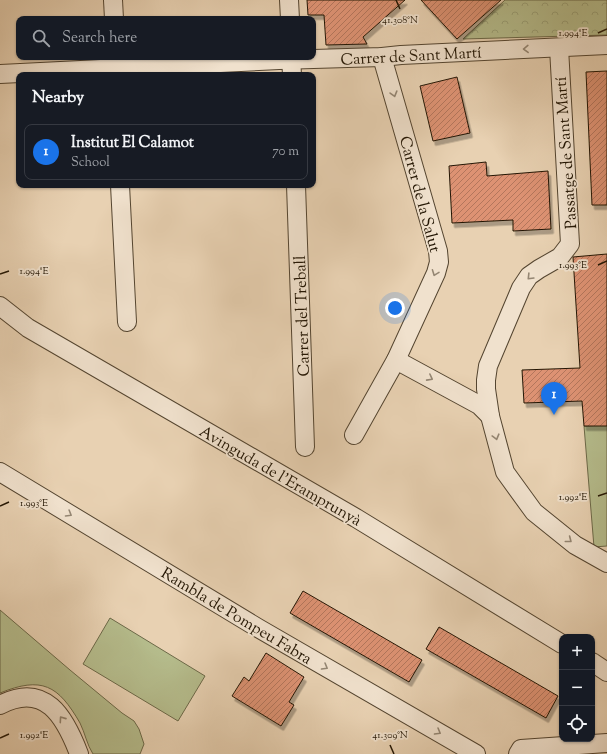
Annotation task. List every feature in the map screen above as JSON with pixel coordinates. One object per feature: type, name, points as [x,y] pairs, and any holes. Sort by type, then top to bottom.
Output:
[{"type":"street","points":[[113,0],[114,16]]},
{"type":"street","points":[[289,0],[290,16]]},
{"type":"street","name":"Carrer de Sant Martí","points":[[33,72],[116,67],[291,64],[401,55],[607,45]]},
{"type":"street","name":"Passatge de Sant Martí","points":[[559,48],[570,244],[560,257],[529,276],[521,288],[488,366],[486,389],[490,416],[505,472],[534,512],[575,545],[607,563]]},
{"type":"street","name":"Carrer de la Salut","points":[[354,435],[396,360],[436,273],[439,262],[438,251],[382,57]]},
{"type":"street","name":"Carrer de Sant Martí","points":[[0,74],[16,73]]},
{"type":"street","points":[[120,188],[127,322]]},
{"type":"street","name":"Carrer del Treball","points":[[296,188],[305,447]]},
{"type":"street","name":"Avinguda de l'Eramprunyà","points":[[0,306],[28,328],[365,524],[559,642]]},
{"type":"street","points":[[396,360],[479,405],[490,416]]},
{"type":"street","name":"Rambla de Pompeu Fabra","points":[[0,472],[258,628],[476,754]]},
{"type":"street","points":[[595,664],[607,672]]},
{"type":"street","points":[[0,705],[9,700],[20,698],[33,698],[46,702],[64,721],[79,754]]},
{"type":"street","points":[[518,754],[521,749],[607,744]]},
{"type":"green space","points":[[505,0],[607,0],[607,35],[463,39]]},
{"type":"green space","points":[[607,425],[607,546],[594,547],[584,426]]},
{"type":"green space","points":[[0,610],[70,670],[122,713],[134,721],[139,729],[144,744],[140,754],[93,754],[80,723],[72,710],[56,692],[48,687],[27,685],[0,693]]},
{"type":"green space","points":[[110,618],[205,676],[178,721],[83,664]]},
{"type":"building","points":[[307,0],[405,0],[363,37],[367,44],[326,45],[324,15],[308,15]]},
{"type":"building","points":[[421,0],[501,0],[457,39]]},
{"type":"building","points":[[607,71],[607,205],[592,205],[586,72]]},
{"type":"building","points":[[457,77],[470,133],[433,141],[420,86]]},
{"type":"building","points":[[486,162],[487,176],[548,171],[551,229],[513,231],[513,220],[452,223],[449,166]]},
{"type":"building","points":[[607,254],[607,426],[584,426],[582,401],[524,403],[522,370],[580,368],[573,257]]},
{"type":"building","points":[[303,591],[422,660],[409,682],[290,613]]},
{"type":"building","points":[[439,627],[558,696],[546,718],[426,649]]},
{"type":"building","points":[[266,653],[304,677],[289,702],[294,705],[281,726],[232,696],[244,677],[249,681]]},
{"type":"place","name":"Institut El Calamot","points":[[554,415]]}]
